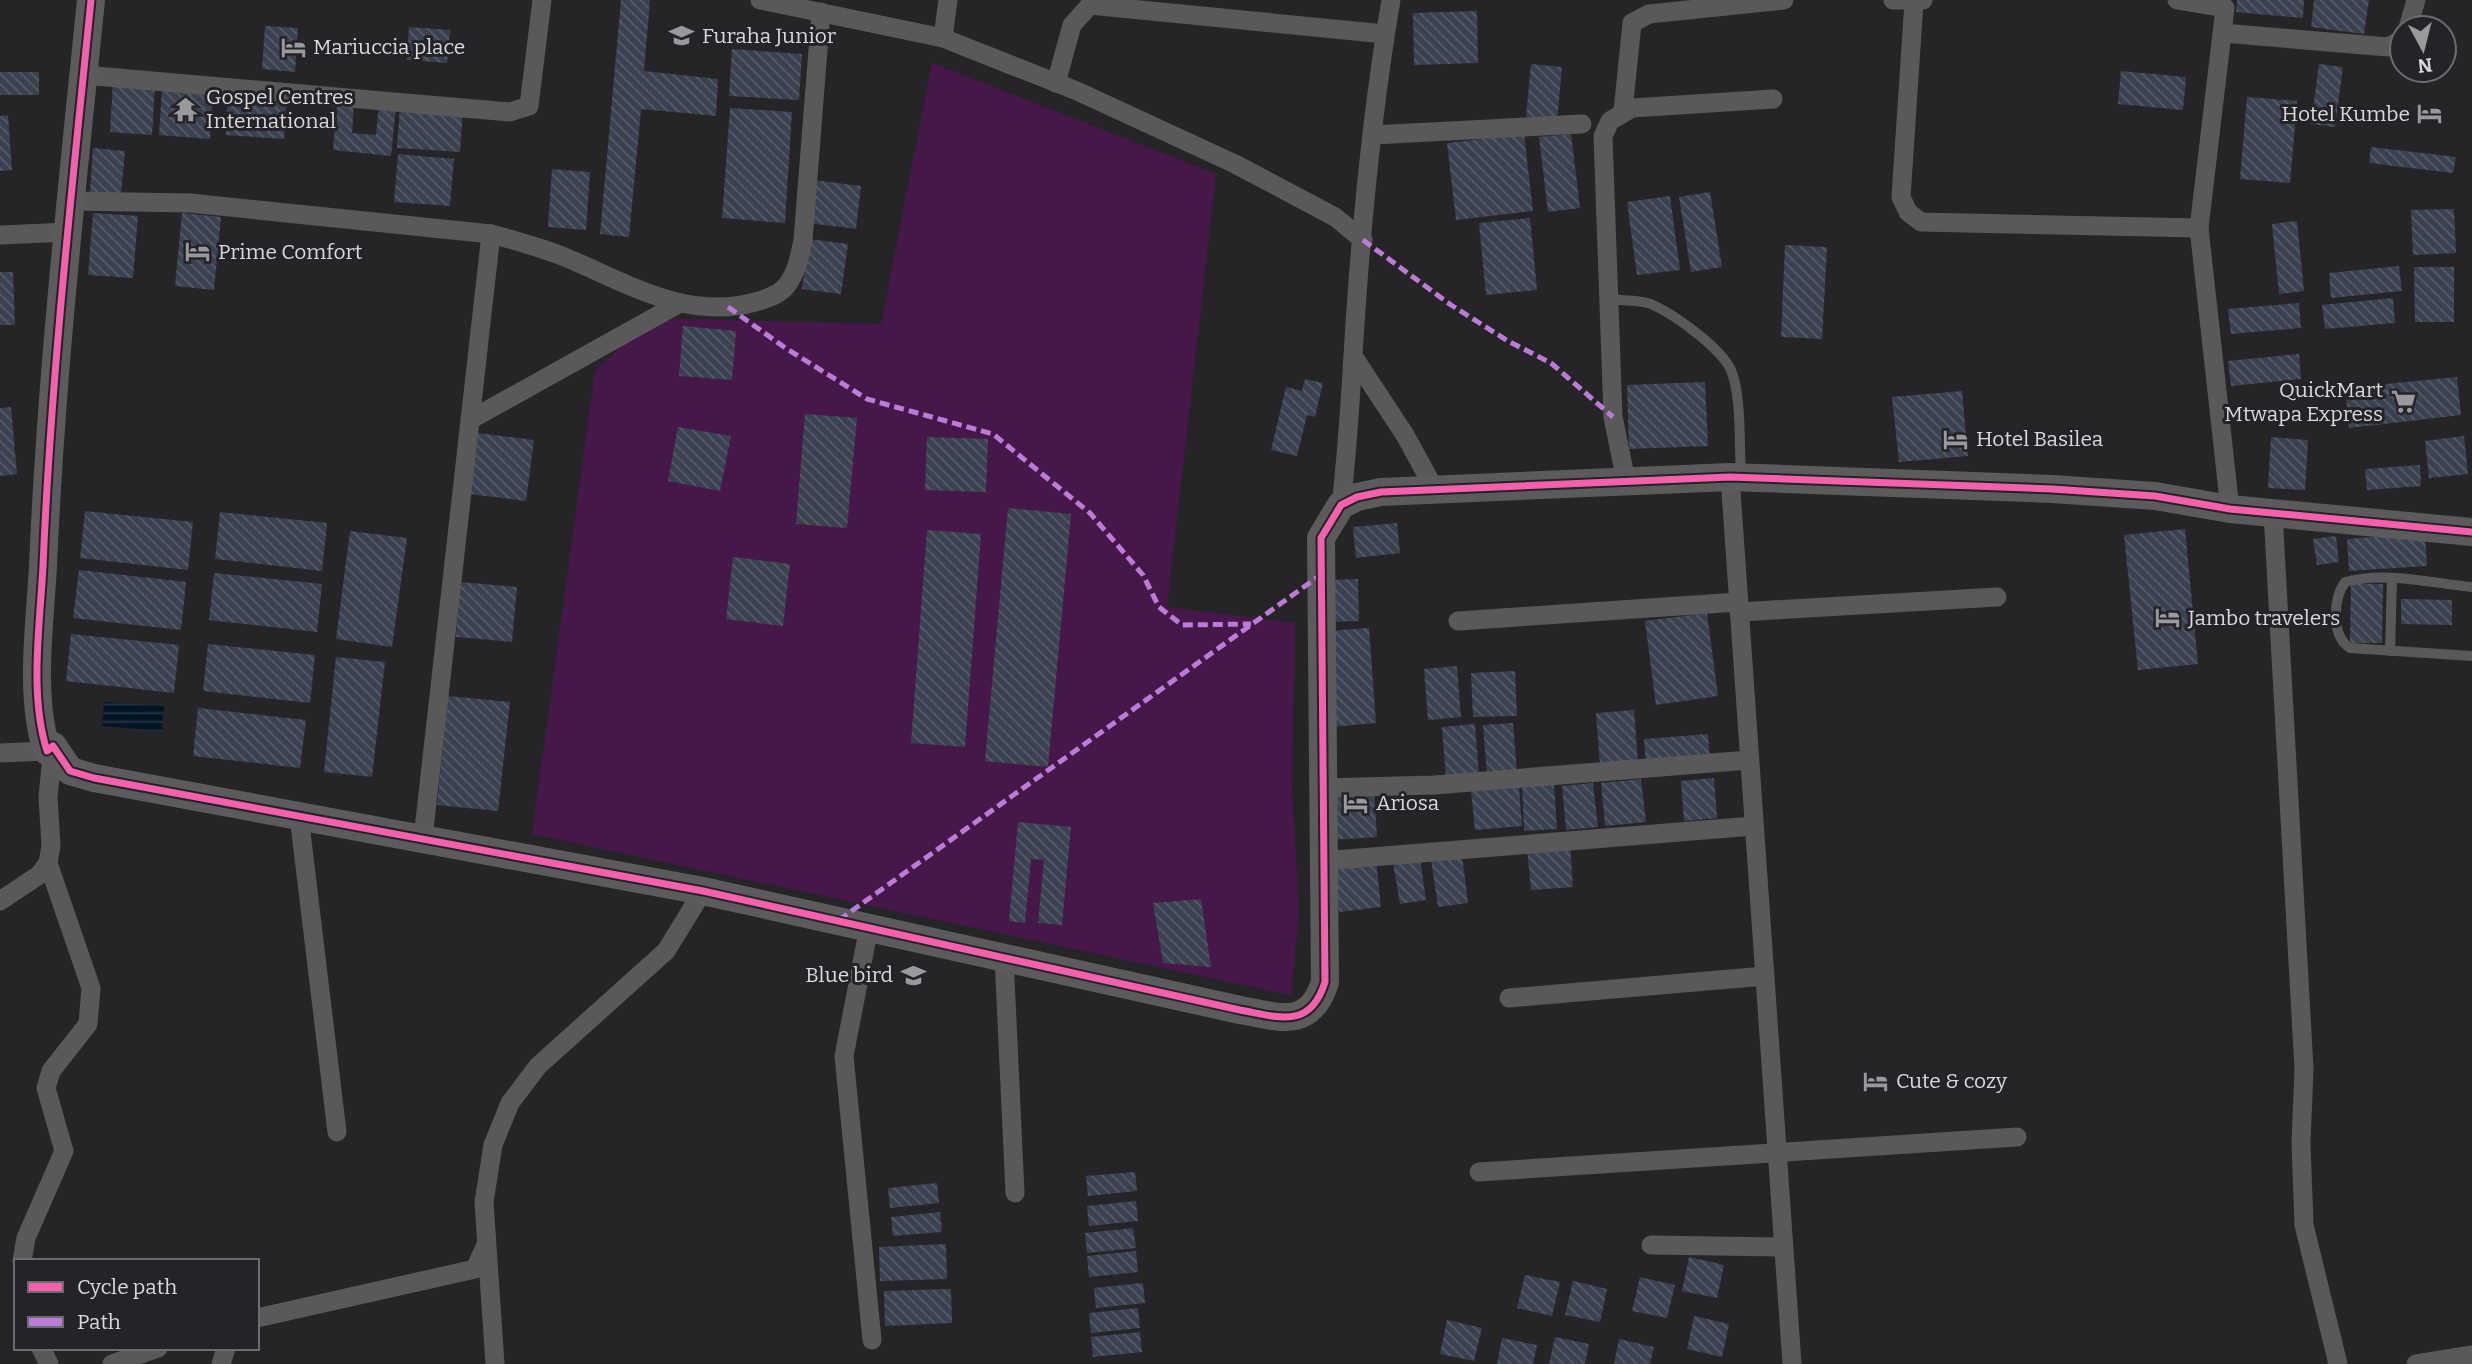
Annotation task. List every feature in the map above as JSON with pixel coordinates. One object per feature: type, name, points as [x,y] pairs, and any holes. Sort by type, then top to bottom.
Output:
[{"type":"street","points":[[91,0],[44,531],[38,676],[41,732],[50,748],[70,771],[703,891],[1240,1010],[1294,1017],[1312,1008],[1325,982],[1321,538],[1341,505],[1350,435],[1353,356],[1373,135],[1391,0]]},
{"type":"street","points":[[84,75],[510,112],[529,106],[542,0]]},
{"type":"street","points":[[760,0],[943,38],[1056,83],[1235,164],[1335,217],[1363,240]]},
{"type":"street","points":[[943,38],[948,0]]},
{"type":"street","points":[[1623,111],[1632,23],[1649,14],[1784,0]]},
{"type":"street","points":[[1893,0],[1919,1],[1901,197],[1908,212],[1921,222],[2199,228]]},
{"type":"street","points":[[2177,0],[2226,4],[2199,228],[2230,509]]},
{"type":"street","points":[[1056,83],[1072,25],[1090,5],[1385,34]]},
{"type":"street","points":[[72,201],[190,203],[491,234],[533,245],[624,286],[680,303],[728,307],[770,298],[787,286],[797,265],[803,240],[821,12]]},
{"type":"street","points":[[2223,33],[2388,47]]},
{"type":"street","points":[[1626,481],[1613,418],[1603,136],[1610,121],[1623,111],[1773,99]]},
{"type":"street","points":[[1373,135],[1582,124]]},
{"type":"street","points":[[0,235],[69,233]]},
{"type":"street","points":[[423,838],[491,234]]},
{"type":"street","points":[[470,420],[680,303]]},
{"type":"street","points":[[1353,356],[1405,435],[1434,488]]},
{"type":"street","points":[[1735,478],[1739,607],[1792,1364]]},
{"type":"street","points":[[1341,505],[1357,497],[1381,492],[1434,488],[1735,478],[2052,489],[2155,496],[2230,509],[2472,532]]},
{"type":"street","points":[[2273,513],[2304,1069],[2301,1143],[2304,1225],[2338,1364]]},
{"type":"street","points":[[1458,621],[1997,597]]},
{"type":"street","points":[[0,753],[50,748]]},
{"type":"street","points":[[0,901],[40,875],[48,863],[51,846],[48,797],[50,748]]},
{"type":"street","points":[[1323,788],[1434,785],[1749,760]]},
{"type":"street","points":[[299,816],[337,1132]]},
{"type":"street","points":[[1322,861],[1754,826]]},
{"type":"street","points":[[22,1259],[26,1238],[64,1151],[47,1088],[51,1071],[88,1024],[92,1006],[92,988],[48,863]]},
{"type":"street","points":[[495,1364],[484,1202],[493,1145],[510,1103],[538,1066],[666,951],[703,891]]},
{"type":"street","points":[[869,927],[844,1056],[872,1340]]},
{"type":"street","points":[[1004,957],[1015,1192]]},
{"type":"street","points":[[1508,998],[1765,976]]},
{"type":"street","points":[[1479,1172],[2017,1137]]},
{"type":"street","points":[[259,1318],[475,1269],[487,1242]]},
{"type":"street","points":[[1651,1245],[1783,1247]]},
{"type":"street","points":[[112,1364],[152,1350]]},
{"type":"street","points":[[2416,1364],[2472,1355]]},
{"type":"lane","points":[[1608,299],[1650,304],[1699,336],[1731,370],[1735,478]]},
{"type":"lane","points":[[2472,587],[2392,578],[2361,578],[2345,582],[2337,592],[2337,631],[2341,642],[2350,648],[2472,656]]},
{"type":"lane","points":[[2390,651],[2392,578]]},
{"type":"shaded area","points":[[932,63],[1216,174],[1167,607],[1295,623],[1292,788],[1299,912],[1291,995],[532,834],[595,371],[650,318],[881,324]]},
{"type":"water","points":[[104,702],[164,706],[162,731],[102,726]]},
{"type":"building","points":[[621,0],[650,0],[644,71],[718,79],[716,116],[641,109],[629,237],[600,234]]},
{"type":"building","points":[[2237,0],[2304,0],[2303,18],[2236,12]]},
{"type":"building","points":[[2314,0],[2369,0],[2364,34],[2311,27]]},
{"type":"building","points":[[1477,11],[1478,63],[1414,65],[1413,13]]},
{"type":"building","points":[[265,26],[298,28],[295,72],[262,69]]},
{"type":"building","points":[[409,27],[450,30],[447,63],[407,60]]},
{"type":"building","points":[[732,49],[802,54],[799,100],[729,96]]},
{"type":"building","points":[[1531,64],[1562,67],[1557,120],[1526,117]]},
{"type":"building","points":[[2319,64],[2343,67],[2335,127],[2311,124]]},
{"type":"building","points":[[2121,71],[2186,77],[2183,110],[2118,104]]},
{"type":"building","points":[[0,72],[39,72],[39,95],[0,95]]},
{"type":"building","points":[[113,82],[155,85],[152,135],[110,132]]},
{"type":"building","points":[[162,89],[213,93],[210,139],[159,135]]},
{"type":"building","points":[[2247,97],[2297,101],[2290,183],[2240,179]]},
{"type":"building","points":[[228,99],[286,103],[284,139],[226,135]]},
{"type":"building","points":[[337,102],[354,103],[352,133],[376,135],[379,104],[396,106],[391,156],[333,150]]},
{"type":"building","points":[[400,106],[463,110],[460,152],[397,148]]},
{"type":"building","points":[[730,108],[792,112],[785,223],[722,218]]},
{"type":"building","points":[[8,115],[12,170],[0,171],[0,116]]},
{"type":"building","points":[[1524,134],[1533,211],[1456,220],[1447,143]]},
{"type":"building","points":[[1571,134],[1580,208],[1548,212],[1539,137]]},
{"type":"building","points":[[2371,147],[2456,157],[2453,173],[2369,163]]},
{"type":"building","points":[[93,148],[125,151],[121,195],[90,192]]},
{"type":"building","points":[[398,154],[454,159],[450,206],[394,202]]},
{"type":"building","points":[[552,169],[590,172],[586,230],[548,227]]},
{"type":"building","points":[[813,180],[861,186],[856,229],[808,223]]},
{"type":"building","points":[[1710,192],[1722,267],[1691,272],[1679,197]]},
{"type":"building","points":[[1670,196],[1680,270],[1637,275],[1627,202]]},
{"type":"building","points":[[2454,209],[2456,253],[2413,255],[2411,210]]},
{"type":"building","points":[[93,213],[138,216],[133,278],[88,275]]},
{"type":"building","name":"Prime Comfort","points":[[182,213],[221,217],[214,290],[175,286]]},
{"type":"building","points":[[1530,218],[1537,290],[1486,295],[1479,223]]},
{"type":"building","points":[[2297,221],[2304,291],[2279,294],[2272,224]]},
{"type":"building","points":[[809,239],[848,244],[841,294],[802,289]]},
{"type":"building","points":[[1785,245],[1827,247],[1822,339],[1781,337]]},
{"type":"building","points":[[2399,266],[2402,291],[2331,298],[2329,273]]},
{"type":"building","points":[[2414,267],[2454,267],[2454,322],[2415,322]]},
{"type":"building","points":[[0,272],[13,272],[15,325],[0,325]]},
{"type":"building","points":[[2393,298],[2395,323],[2325,329],[2322,305]]},
{"type":"building","points":[[2299,303],[2301,328],[2231,334],[2228,309]]},
{"type":"building","points":[[683,326],[736,331],[732,380],[679,376]]},
{"type":"building","points":[[2299,354],[2301,379],[2231,386],[2228,361]]},
{"type":"building","name":"QuickMart Mtwapa Express","points":[[2457,377],[2461,415],[2349,428],[2345,388]]},
{"type":"building","points":[[1305,379],[1323,383],[1315,417],[1307,415],[1297,456],[1271,450],[1286,387],[1302,391]]},
{"type":"building","points":[[1705,382],[1708,446],[1629,449],[1627,385]]},
{"type":"building","points":[[1962,391],[1968,456],[1899,462],[1892,397]]},
{"type":"building","points":[[11,407],[17,474],[0,476],[0,408]]},
{"type":"building","points":[[805,414],[857,418],[847,528],[796,524]]},
{"type":"building","points":[[678,427],[731,436],[720,491],[668,481]]},
{"type":"building","points":[[478,433],[534,440],[526,501],[470,494]]},
{"type":"building","points":[[2464,436],[2468,474],[2429,478],[2425,441]]},
{"type":"building","points":[[927,437],[988,439],[986,492],[925,490]]},
{"type":"building","points":[[2271,437],[2308,440],[2305,490],[2268,488]]},
{"type":"building","points":[[2420,465],[2421,486],[2367,490],[2365,469]]},
{"type":"building","points":[[1008,508],[1071,514],[1048,767],[985,761]]},
{"type":"building","points":[[85,511],[193,522],[188,570],[80,558]]},
{"type":"building","points":[[220,512],[327,523],[322,571],[215,559]]},
{"type":"building","points":[[1397,523],[1400,553],[1356,558],[1353,527]]},
{"type":"building","points":[[2185,529],[2198,664],[2138,670],[2124,535]]},
{"type":"building","points":[[927,530],[981,534],[965,747],[911,743]]},
{"type":"building","points":[[350,531],[407,538],[392,647],[336,639]]},
{"type":"building","points":[[2425,533],[2427,566],[2349,571],[2347,539]]},
{"type":"building","points":[[2336,536],[2339,562],[2317,565],[2313,539]]},
{"type":"building","points":[[733,557],[790,564],[783,626],[726,619]]},
{"type":"building","points":[[79,570],[186,582],[181,630],[73,618]]},
{"type":"building","points":[[214,573],[322,584],[317,632],[209,620]]},
{"type":"building","points":[[1358,579],[1359,621],[1328,622],[1327,580]]},
{"type":"building","points":[[460,582],[517,587],[512,642],[456,637]]},
{"type":"building","points":[[2351,584],[2383,584],[2382,643],[2350,643]]},
{"type":"building","points":[[2401,599],[2452,600],[2452,625],[2401,624]]},
{"type":"building","points":[[1707,613],[1718,696],[1656,705],[1645,621]]},
{"type":"building","points":[[1369,628],[1376,723],[1332,727],[1325,631]]},
{"type":"building","points":[[71,634],[179,645],[174,693],[66,681]]},
{"type":"building","points":[[208,644],[315,655],[310,703],[203,691]]},
{"type":"building","points":[[336,657],[385,662],[372,777],[324,772]]},
{"type":"building","points":[[1457,666],[1461,717],[1428,720],[1424,669]]},
{"type":"building","points":[[1515,671],[1517,716],[1473,717],[1471,673]]},
{"type":"building","points":[[448,696],[510,702],[498,811],[437,805]]},
{"type":"building","points":[[198,708],[306,720],[300,768],[193,756]]},
{"type":"building","points":[[1634,710],[1638,762],[1600,765],[1596,713]]},
{"type":"building","points":[[1513,723],[1517,772],[1487,774],[1483,725]]},
{"type":"building","points":[[1475,724],[1479,776],[1446,778],[1442,727]]},
{"type":"building","points":[[1708,734],[1710,759],[1646,764],[1644,739]]},
{"type":"building","points":[[1714,778],[1717,818],[1684,821],[1681,781]]},
{"type":"building","points":[[1641,779],[1646,822],[1605,826],[1601,783]]},
{"type":"building","points":[[1593,783],[1598,827],[1566,830],[1562,786]]},
{"type":"building","points":[[1554,784],[1557,829],[1524,831],[1522,786]]},
{"type":"building","points":[[1519,787],[1522,826],[1475,830],[1471,791]]},
{"type":"building","points":[[1374,790],[1377,837],[1331,840],[1328,793]]},
{"type":"building","points":[[1018,822],[1071,827],[1062,925],[1038,923],[1044,860],[1031,859],[1025,923],[1009,921]]},
{"type":"building","points":[[1570,844],[1573,887],[1531,890],[1527,848]]},
{"type":"building","points":[[1462,855],[1468,903],[1438,907],[1431,859]]},
{"type":"building","points":[[1420,858],[1426,900],[1400,904],[1393,862]]},
{"type":"building","points":[[1376,860],[1381,907],[1339,912],[1333,865]]},
{"type":"building","points":[[1201,899],[1211,967],[1163,963],[1153,903]]},
{"type":"building","points":[[1135,1172],[1137,1191],[1088,1196],[1086,1176]]},
{"type":"building","points":[[937,1183],[939,1203],[890,1208],[888,1188]]},
{"type":"building","points":[[1136,1201],[1138,1221],[1089,1226],[1087,1206]]},
{"type":"building","points":[[940,1212],[942,1232],[893,1236],[891,1217]]},
{"type":"building","points":[[1133,1228],[1136,1248],[1087,1253],[1085,1233]]},
{"type":"building","points":[[946,1244],[947,1279],[880,1281],[879,1247]]},
{"type":"building","points":[[1136,1251],[1138,1272],[1089,1277],[1087,1256]]},
{"type":"building","points":[[1689,1257],[1724,1265],[1717,1298],[1682,1291]]},
{"type":"building","points":[[1525,1275],[1560,1282],[1552,1316],[1517,1308]]},
{"type":"building","points":[[1640,1277],[1675,1285],[1667,1318],[1632,1311]]},
{"type":"building","points":[[1573,1281],[1607,1289],[1600,1322],[1565,1315]]},
{"type":"building","points":[[1143,1283],[1145,1303],[1096,1308],[1094,1288]]},
{"type":"building","points":[[951,1289],[952,1323],[885,1326],[884,1291]]},
{"type":"building","points":[[1138,1308],[1140,1328],[1091,1333],[1089,1313]]},
{"type":"building","points":[[1694,1316],[1729,1324],[1722,1357],[1687,1349]]},
{"type":"building","points":[[1447,1320],[1482,1328],[1474,1361],[1440,1354]]},
{"type":"building","points":[[1140,1332],[1142,1352],[1093,1357],[1091,1337]]},
{"type":"building","points":[[1555,1337],[1589,1344],[1585,1364],[1549,1364]]},
{"type":"building","points":[[1502,1338],[1537,1345],[1533,1364],[1497,1364]]},
{"type":"building","points":[[1619,1339],[1654,1347],[1650,1364],[1614,1364]]},
{"type":"marked path","points":[[1363,240],[1451,305],[1508,341],[1551,363],[1613,417]]},
{"type":"marked path","points":[[728,307],[784,347],[867,399],[993,434],[1090,513],[1143,575],[1159,607],[1182,625],[1251,624]]},
{"type":"marked path","points":[[839,920],[1322,574]]},
{"type":"cycle path","points":[[91,0],[51,424],[37,683],[38,706],[47,751],[53,746],[70,771],[94,778],[703,891],[1240,1010],[1292,1017],[1311,1008],[1325,982],[1321,538],[1341,505],[1357,497],[1381,492],[1730,477],[2052,489],[2155,496],[2230,509],[2472,532]]},
{"type":"place","name":"Furaha Junior","points":[[682,36]]},
{"type":"place","name":"Mariuccia place","points":[[293,47]]},
{"type":"place","name":"Gospel Centres International","points":[[186,109]]},
{"type":"place","name":"Hotel Kumbe","points":[[2430,114]]},
{"type":"place","name":"Prime Comfort","points":[[198,252]]},
{"type":"place","name":"QuickMart Mtwapa Express","points":[[2403,402]]},
{"type":"place","name":"Hotel Basilea","points":[[1956,439]]},
{"type":"place","name":"Jambo travelers","points":[[2168,618]]},
{"type":"place","name":"Ariosa","points":[[1356,803]]},
{"type":"place","name":"Blue bird","points":[[913,975]]},
{"type":"place","name":"Cute & cozy","points":[[1876,1081]]}]
